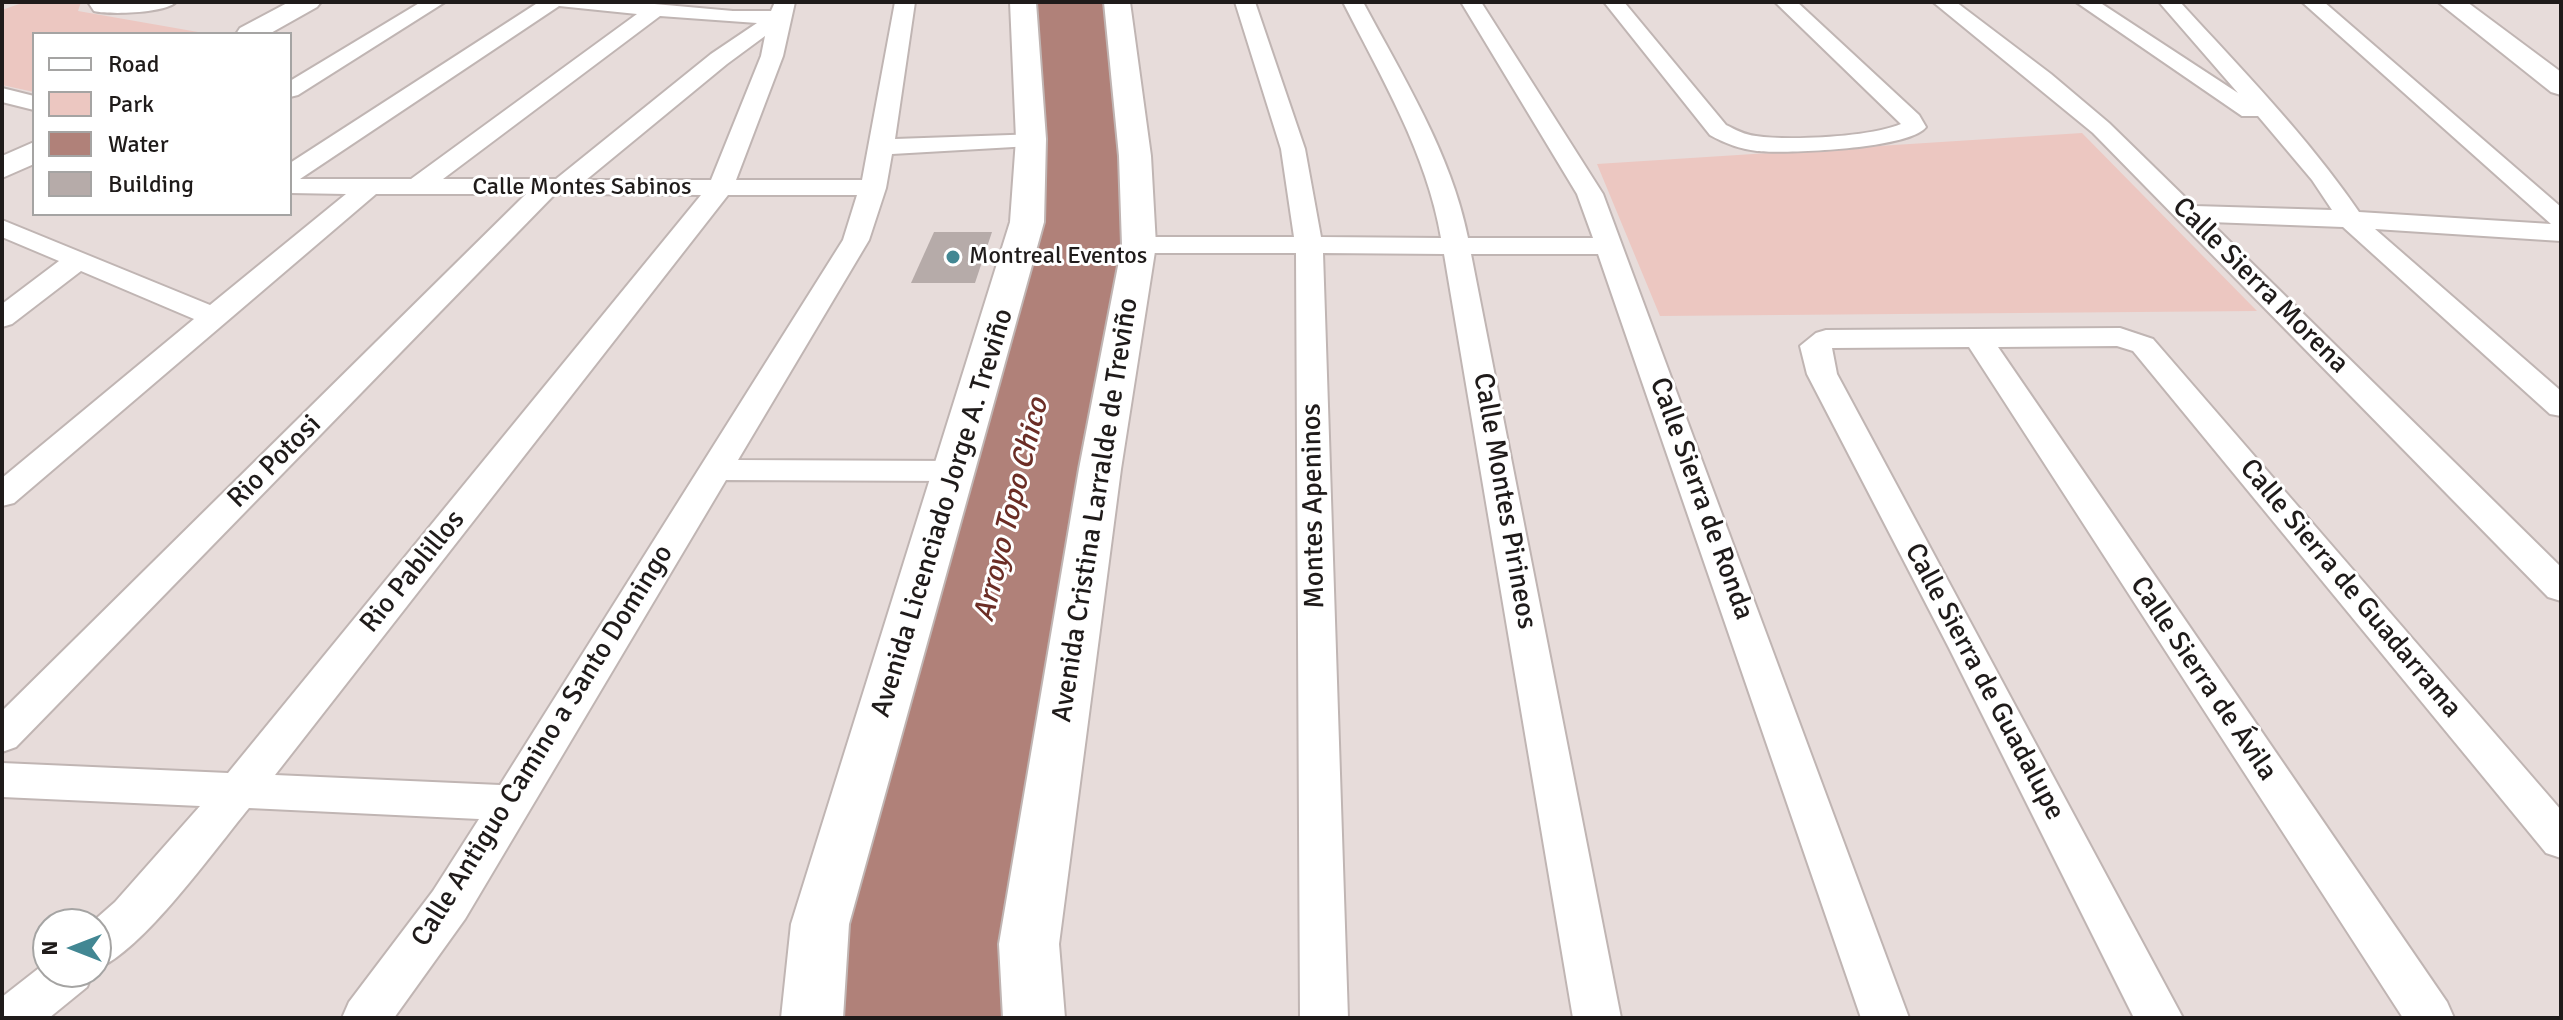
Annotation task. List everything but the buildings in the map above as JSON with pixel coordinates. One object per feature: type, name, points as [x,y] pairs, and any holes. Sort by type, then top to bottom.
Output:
[{"type":"main road","points":[[253,32],[308,2]]},
{"type":"main road","name":"Avenida Licenciado Jorge A. Treviño","points":[[812,1018],[820,924],[1027,222],[1031,139],[1023,2]]},
{"type":"main road","name":"Avenida Cristina Larralde de Treviño","points":[[1034,1018],[1029,944],[1098,484],[1139,245],[1135,156],[1117,2]]},
{"type":"main road","points":[[2451,2],[2561,86]]},
{"type":"main road","points":[[2486,2],[2561,57]]},
{"type":"main road","points":[[2,169],[32,152]]},
{"type":"street","points":[[98,2],[101,7],[110,8],[166,2]]},
{"type":"street","points":[[292,89],[435,2]]},
{"type":"street","points":[[292,173],[552,2]]},
{"type":"street","points":[[565,2],[733,17],[782,9]]},
{"type":"street","name":"Calle Antiguo Camino a Santo Domingo","points":[[366,1018],[449,905],[856,240],[884,147],[905,2]]},
{"type":"street","name":"Montes Apeninos","points":[[1245,2],[1293,149],[1309,246],[1324,1018]]},
{"type":"street","name":"Calle Montes Pirineos","points":[[1353,2],[1436,168],[1449,207],[1597,1018]]},
{"type":"street","name":"Calle Sierra de Ronda","points":[[1471,2],[1590,194],[1885,1018]]},
{"type":"street","points":[[1614,2],[1718,130],[1741,141],[1780,145],[1888,136],[1910,131],[1914,127],[1911,120],[1785,2]]},
{"type":"street","name":"Calle Sierra Morena","points":[[1943,2],[2074,104],[2190,214],[2561,588]]},
{"type":"street","points":[[2086,2],[2293,141]]},
{"type":"street","points":[[2169,2],[2293,141],[2322,176],[2351,220],[2561,407]]},
{"type":"street","points":[[2312,2],[2561,220]]},
{"type":"street","points":[[415,188],[657,9]]},
{"type":"street","name":"Rio Pablillos","points":[[112,933],[131,916],[239,790],[720,188],[772,56],[782,9]]},
{"type":"street","name":"Rio Potosi","points":[[2,736],[554,188],[782,9]]},
{"type":"street","points":[[2164,53],[2214,53]]},
{"type":"street","points":[[719,59],[772,56]]},
{"type":"street","points":[[2,95],[32,102]]},
{"type":"street","points":[[884,147],[1031,139]]},
{"type":"street","name":"Calle Montes Sabinos","points":[[292,186],[874,188]]},
{"type":"street","points":[[2,495],[368,188]]},
{"type":"street","points":[[2190,214],[2561,233]]},
{"type":"street","points":[[2,228],[216,318]]},
{"type":"street","points":[[1139,245],[1611,246]]},
{"type":"street","points":[[2,318],[79,259]]},
{"type":"street","name":"Calle Sierra de Guadalupe","points":[[1978,338],[1845,337],[1826,339],[1815,346],[1822,374],[1961,634],[2159,1018]]},
{"type":"street","name":"Calle Sierra de Guadarrama","points":[[1978,338],[2120,337],[2137,341],[2147,349],[2561,840]]},
{"type":"street","name":"Calle Sierra de Ávila","points":[[1978,338],[2430,1018]]},
{"type":"street","points":[[713,470],[955,471]]},
{"type":"street","points":[[2,780],[512,803]]},
{"type":"street","points":[[13,1018],[50,988]]},
{"type":"green space","points":[[25,2],[81,2],[78,11],[198,32],[32,32],[32,92],[2,85],[2,10]]},
{"type":"green space","points":[[2082,133],[2257,311],[1660,316],[1597,164]]},
{"type":"water","name":"Arroyo Topo Chico","points":[[1023,2],[1117,2],[1135,156],[1034,1018],[812,1018],[1013,278]]},
{"type":"place","name":"Montreal Eventos","points":[[953,257]]}]
